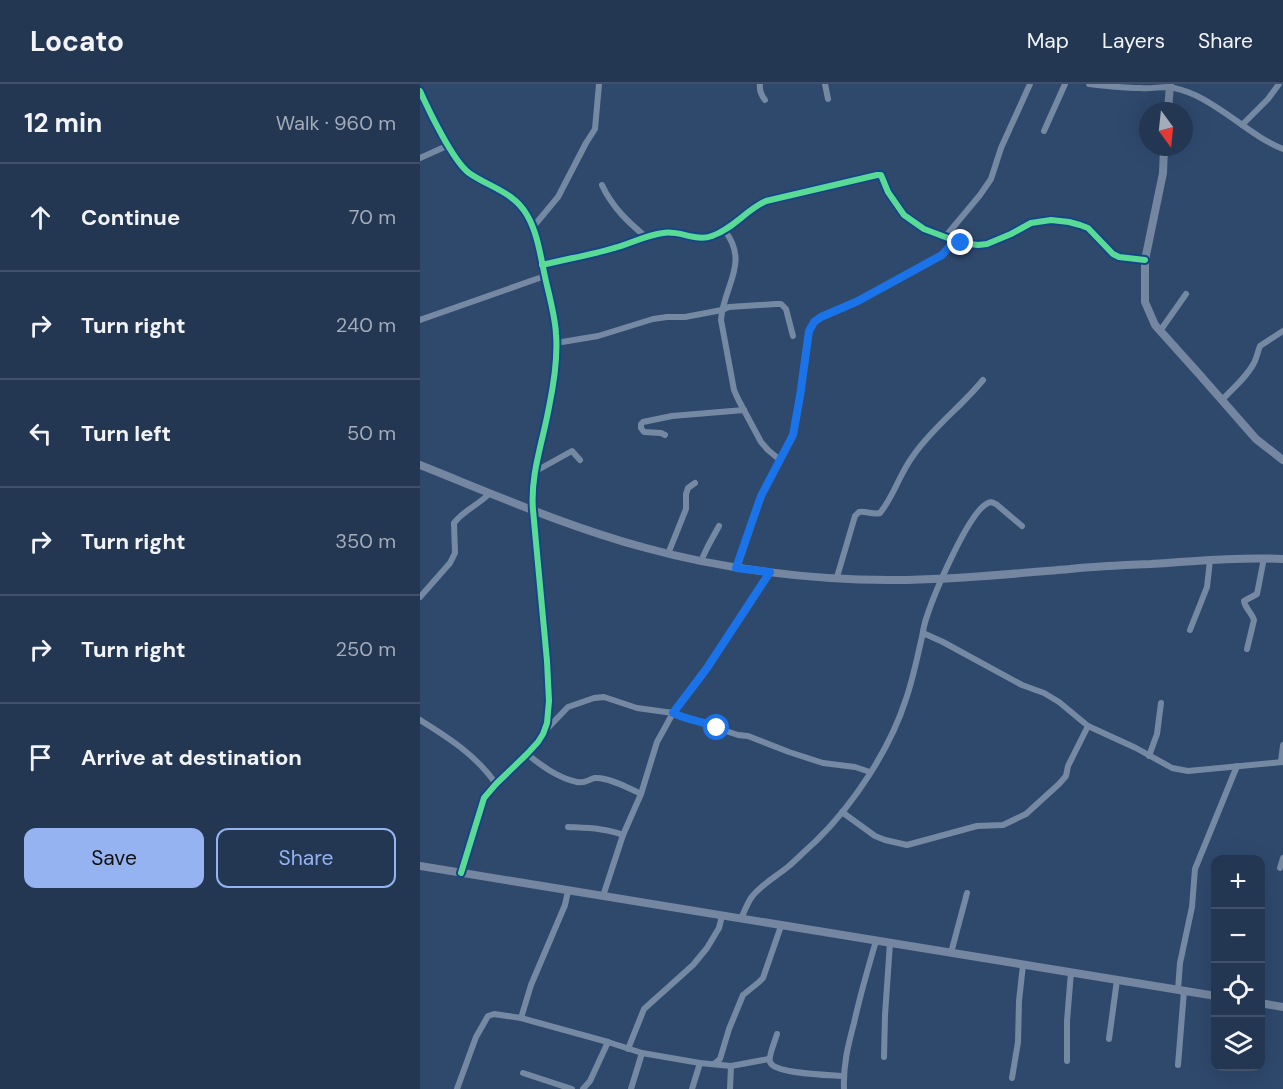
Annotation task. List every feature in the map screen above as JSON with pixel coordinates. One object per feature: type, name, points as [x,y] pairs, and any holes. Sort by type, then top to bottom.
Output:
[{"type":"main road","points":[[1168,102],[1170,86]]},
{"type":"main road","points":[[1164,156],[1163,173],[1145,260],[1145,302],[1160,332],[1256,439],[1283,460]]},
{"type":"main road","points":[[420,465],[489,494],[603,535],[668,554],[736,568],[770,572],[889,580],[1210,560],[1283,559]]},
{"type":"main road","points":[[420,866],[1211,995]]},
{"type":"main road","points":[[1265,1004],[1283,1006]]},
{"type":"street","points":[[533,227],[558,197],[595,129],[599,84]]},
{"type":"street","points":[[760,84],[761,95],[765,100]]},
{"type":"street","points":[[825,84],[828,99]]},
{"type":"street","points":[[945,237],[991,179],[1001,148],[1029,84]]},
{"type":"street","points":[[1044,131],[1065,84]]},
{"type":"street","points":[[1089,84],[1133,88],[1170,86],[1195,95],[1283,149]]},
{"type":"street","points":[[1242,125],[1268,99],[1279,84]]},
{"type":"street","points":[[420,91],[460,165],[510,195],[528,215],[533,227],[556,333],[555,371],[532,489],[549,701],[547,723],[543,734]]},
{"type":"street","points":[[420,158],[449,145]]},
{"type":"street","points":[[542,265],[614,249],[659,233],[670,232],[702,239],[725,231],[766,201],[877,175],[881,175],[884,186],[904,215],[924,230],[954,241],[978,245],[998,240],[1031,223],[1051,220],[1069,222],[1088,228],[1113,254],[1119,257],[1145,260]]},
{"type":"street","points":[[602,185],[620,214],[646,237]]},
{"type":"street","points":[[725,231],[732,240],[735,264],[734,277],[722,310],[721,320],[734,390],[761,442],[780,460]]},
{"type":"street","points":[[736,568],[766,483],[793,435],[809,331],[814,322],[942,255],[954,241]]},
{"type":"street","points":[[420,320],[544,276]]},
{"type":"street","points":[[1160,332],[1186,294]]},
{"type":"street","points":[[556,343],[598,336],[653,319],[685,317],[729,307],[781,304],[786,309],[793,336]]},
{"type":"street","points":[[1222,400],[1253,365],[1260,346],[1283,331]]},
{"type":"street","points":[[837,578],[855,516],[863,511],[880,513],[905,466],[914,454],[941,422],[983,380]]},
{"type":"street","points":[[665,435],[644,432],[641,424],[672,416],[744,410]]},
{"type":"street","points":[[535,471],[572,451],[580,460]]},
{"type":"street","points":[[668,554],[686,508],[688,488],[695,483]]},
{"type":"street","points":[[420,597],[450,563],[455,553],[454,523],[489,494]]},
{"type":"street","points":[[741,919],[750,899],[818,839],[842,812],[870,772],[898,724],[912,682],[925,620],[942,578],[959,541],[981,509],[992,502],[1022,526]]},
{"type":"street","points":[[700,561],[720,526]]},
{"type":"street","points":[[1248,649],[1254,620],[1244,601],[1257,594],[1264,558]]},
{"type":"street","points":[[1190,630],[1207,587],[1210,560]]},
{"type":"street","points":[[603,896],[657,742],[673,713],[707,668],[770,572]]},
{"type":"street","points":[[923,633],[1022,685],[1044,693],[1059,702],[1088,726],[1172,768],[1183,771],[1282,762],[1283,745]]},
{"type":"street","points":[[461,873],[484,798],[568,707],[602,697],[637,708],[673,713],[680,717],[708,723],[728,732],[747,736],[823,763],[855,767],[870,772]]},
{"type":"street","points":[[1149,756],[1157,734],[1161,703]]},
{"type":"street","points":[[420,720],[467,752],[487,771],[496,784]]},
{"type":"street","points":[[842,812],[875,836],[907,845],[977,826],[1003,825],[1026,814],[1066,776],[1068,766],[1088,726]]},
{"type":"street","points":[[527,754],[557,775],[575,782],[603,779],[640,794]]},
{"type":"street","points":[[1178,1065],[1180,963],[1192,906],[1195,870],[1237,766]]},
{"type":"street","points":[[568,827],[598,829],[623,835]]},
{"type":"street","points":[[1280,868],[1283,858]]},
{"type":"street","points":[[521,1018],[531,985],[565,905],[568,891]]},
{"type":"street","points":[[951,953],[967,893]]},
{"type":"street","points":[[628,1049],[644,1009],[693,965],[719,928],[722,916]]},
{"type":"street","points":[[714,1064],[720,1059],[743,995],[763,978],[781,926]]},
{"type":"street","points":[[844,1089],[846,1056],[859,998],[876,941]]},
{"type":"street","points":[[884,1057],[890,943]]},
{"type":"street","points":[[1012,1078],[1018,1042],[1023,965]]},
{"type":"street","points":[[1067,1061],[1071,972]]},
{"type":"street","points":[[1109,1039],[1117,980]]},
{"type":"street","points":[[457,1089],[476,1037],[488,1016],[494,1014],[521,1018],[642,1053],[700,1064],[731,1066],[770,1059]]},
{"type":"street","points":[[777,1034],[770,1059],[770,1064],[774,1067],[784,1071],[843,1076]]},
{"type":"street","points":[[583,1089],[590,1081],[608,1042]]},
{"type":"street","points":[[631,1089],[642,1053]]},
{"type":"street","points":[[692,1089],[700,1064]]},
{"type":"street","points":[[730,1089],[731,1066]]},
{"type":"street","points":[[523,1073],[572,1089]]},
{"type":"cycle path","points":[[420,91],[442,135],[463,167],[477,178],[508,195],[522,207],[527,215],[538,243],[556,334],[554,380],[533,484],[533,510],[547,661],[549,701],[547,723],[538,742],[484,798],[461,873]]},
{"type":"cycle path","points":[[542,265],[620,246],[657,234],[675,233],[700,238],[712,236],[720,233],[766,201],[877,175],[881,175],[888,192],[904,215],[924,229],[961,243],[987,244],[1031,223],[1051,220],[1069,222],[1088,228],[1113,254],[1119,257],[1145,260]]},
{"type":"route","points":[[717,728],[708,723],[680,717],[673,713],[707,668],[770,572],[736,568],[766,483],[793,435],[809,331],[814,322],[821,317],[858,301],[942,255],[954,241],[961,243]]}]
